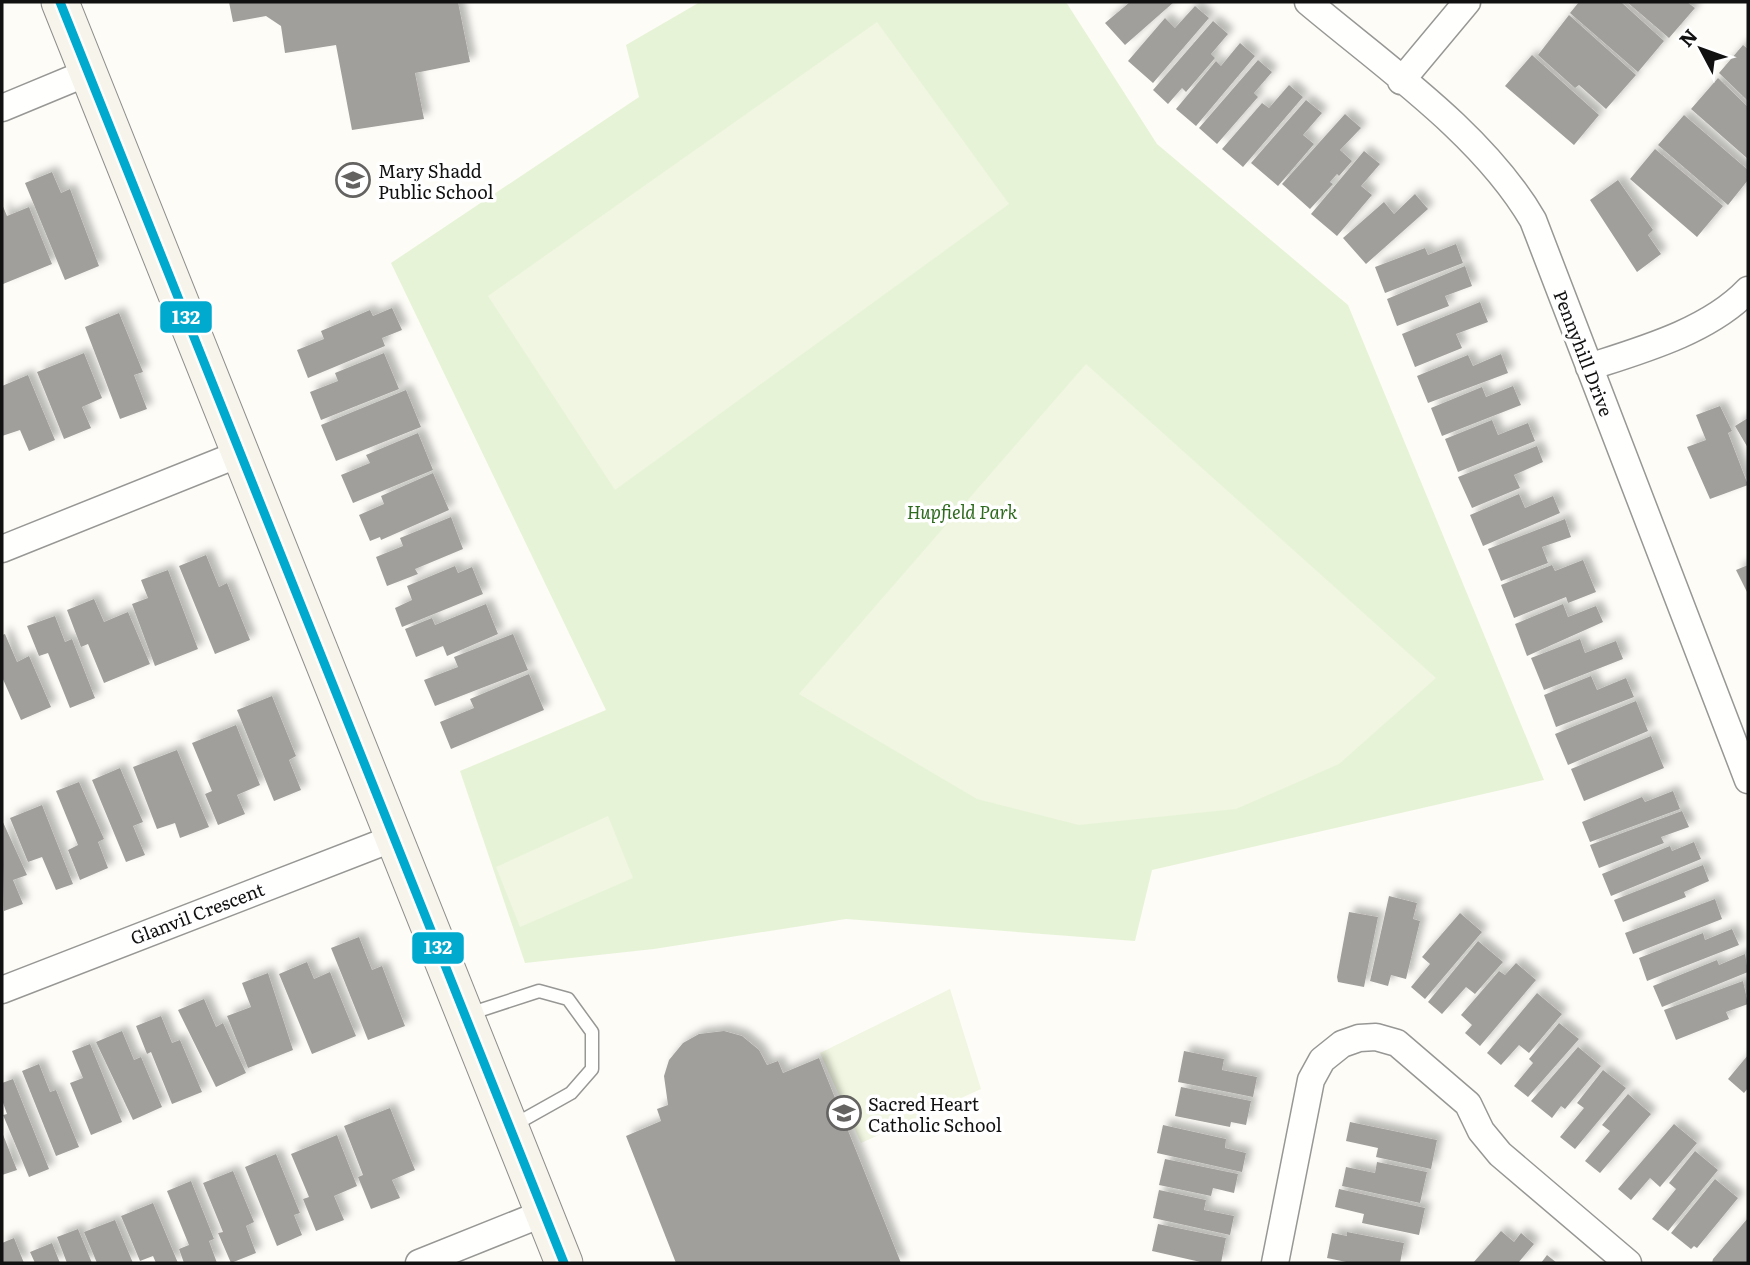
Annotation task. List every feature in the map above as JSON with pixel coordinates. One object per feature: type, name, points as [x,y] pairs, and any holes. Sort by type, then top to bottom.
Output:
[{"type":"street","points":[[60,2],[564,1263]]},
{"type":"street","name":"Pennyhill Drive","points":[[1308,2],[1471,140],[1514,188],[1533,220],[1589,367],[1742,744],[1748,780]]},
{"type":"street","points":[[1401,81],[1467,2]]},
{"type":"street","points":[[2,108],[89,72]]},
{"type":"street","points":[[1589,367],[1637,351],[1708,320],[1748,290]]},
{"type":"street","points":[[2,549],[239,454]]},
{"type":"street","name":"Glanvil Crescent","points":[[2,990],[394,838]]},
{"type":"street","points":[[1275,1263],[1311,1080],[1322,1060],[1334,1048],[1359,1038],[1376,1037],[1397,1043],[1468,1104],[1480,1131],[1500,1154],[1628,1263]]},
{"type":"street","points":[[419,1263],[544,1213]]},
{"type":"lane","points":[[465,1016],[539,991],[568,999],[592,1032],[592,1069],[571,1093],[510,1128]]},
{"type":"green space","name":"Hupfield Park","points":[[700,2],[1066,2],[1157,144],[1348,305],[1544,780],[1152,870],[1135,941],[846,919],[654,949],[525,963],[460,771],[606,710],[391,263],[639,97],[626,45]]},
{"type":"green space","points":[[877,22],[1009,204],[615,490],[488,296]]},
{"type":"green space","points":[[1086,364],[1436,678],[1339,764],[1236,809],[1079,825],[977,799],[799,694]]},
{"type":"green space","points":[[608,816],[633,878],[520,927],[496,867]]},
{"type":"green space","points":[[950,989],[981,1089],[861,1143],[820,1053]]},
{"type":"building","points":[[229,2],[458,2],[470,62],[415,73],[424,119],[352,130],[336,45],[285,53],[281,26],[266,16],[233,22]]},
{"type":"building","points":[[1130,2],[1174,2],[1125,45],[1105,23]]},
{"type":"building","points":[[1579,2],[1621,2],[1664,41],[1638,72],[1570,13]]},
{"type":"building","points":[[1627,2],[1687,2],[1695,8],[1669,38]]},
{"type":"building","points":[[1195,6],[1209,18],[1153,83],[1128,61],[1165,18],[1175,28]]},
{"type":"building","points":[[1569,15],[1636,75],[1606,109],[1579,85],[1575,88],[1538,55]]},
{"type":"building","points":[[1213,21],[1228,34],[1211,54],[1215,58],[1186,92],[1182,88],[1168,104],[1153,90]]},
{"type":"building","points":[[1240,43],[1255,56],[1196,126],[1176,109],[1216,61],[1221,66]]},
{"type":"building","points":[[1743,45],[1748,49],[1748,101],[1719,73]]},
{"type":"building","points":[[1532,55],[1599,115],[1574,145],[1505,86]]},
{"type":"building","points":[[1258,60],[1272,72],[1254,93],[1258,97],[1217,144],[1199,128]]},
{"type":"building","points":[[1718,78],[1748,107],[1748,159],[1691,109]]},
{"type":"building","points":[[1289,85],[1303,97],[1243,167],[1222,149],[1262,103],[1269,108]]},
{"type":"building","points":[[1306,100],[1322,113],[1303,135],[1314,144],[1278,186],[1251,163]]},
{"type":"building","points":[[1345,114],[1361,128],[1340,150],[1352,161],[1330,182],[1333,184],[1310,209],[1282,184]]},
{"type":"building","points":[[1684,115],[1748,170],[1748,180],[1728,205],[1658,145]]},
{"type":"building","points":[[1655,149],[1723,206],[1697,237],[1630,179]]},
{"type":"building","points":[[1364,151],[1380,164],[1361,186],[1372,195],[1337,236],[1311,214]]},
{"type":"building","points":[[52,172],[61,193],[70,189],[99,266],[65,280],[25,183]]},
{"type":"building","points":[[1618,180],[1653,230],[1648,235],[1661,254],[1637,272],[1590,200]]},
{"type":"building","points":[[1415,194],[1428,209],[1366,264],[1343,238],[1384,202],[1394,214]]},
{"type":"building","points":[[2,204],[7,216],[29,207],[52,264],[3,284]]},
{"type":"building","points":[[1456,244],[1463,263],[1385,293],[1375,267],[1425,248],[1428,255]]},
{"type":"building","points":[[1465,266],[1472,286],[1445,296],[1449,306],[1397,326],[1387,299]]},
{"type":"building","points":[[1480,302],[1488,322],[1456,334],[1462,348],[1415,367],[1402,334]]},
{"type":"building","points":[[392,308],[402,330],[382,338],[385,346],[308,378],[297,350],[324,339],[321,331],[370,310],[373,316]]},
{"type":"building","points":[[119,313],[143,372],[134,375],[147,409],[120,419],[85,327]]},
{"type":"building","points":[[84,353],[102,398],[82,407],[91,428],[64,439],[37,372]]},
{"type":"building","points":[[384,353],[399,389],[321,420],[310,392],[338,381],[335,373]]},
{"type":"building","points":[[1501,354],[1508,373],[1428,403],[1417,376],[1468,355],[1473,366]]},
{"type":"building","points":[[28,375],[55,440],[29,451],[20,430],[2,436],[2,386]]},
{"type":"building","points":[[1513,386],[1521,405],[1442,436],[1431,408],[1482,387],[1486,397]]},
{"type":"building","points":[[406,390],[421,427],[336,461],[321,425]]},
{"type":"building","points":[[1720,406],[1732,431],[1728,433],[1748,485],[1710,499],[1687,447],[1706,440],[1696,415]]},
{"type":"building","points":[[1748,418],[1748,448],[1735,426]]},
{"type":"building","points":[[1492,420],[1498,435],[1528,423],[1535,441],[1458,472],[1445,439]]},
{"type":"building","points":[[418,433],[433,470],[353,503],[341,475],[370,463],[366,455]]},
{"type":"building","points":[[1537,446],[1543,462],[1514,475],[1520,488],[1472,508],[1458,477]]},
{"type":"building","points":[[433,473],[449,510],[381,540],[380,537],[370,541],[359,515],[384,504],[381,496]]},
{"type":"building","points":[[1519,494],[1525,508],[1553,496],[1560,513],[1483,546],[1470,515]]},
{"type":"building","points":[[451,517],[463,549],[415,569],[418,574],[387,586],[376,557],[403,546],[400,538]]},
{"type":"building","points":[[1565,519],[1571,537],[1542,547],[1548,563],[1501,581],[1488,549]]},
{"type":"building","points":[[206,555],[219,587],[227,583],[250,640],[215,654],[179,566]]},
{"type":"building","points":[[1583,560],[1596,592],[1568,603],[1566,597],[1514,618],[1501,585],[1552,565],[1555,571]]},
{"type":"building","points":[[1748,565],[1748,594],[1736,570]]},
{"type":"building","points":[[455,566],[458,573],[472,567],[483,594],[402,627],[395,608],[412,600],[407,586]]},
{"type":"building","points":[[168,570],[198,649],[155,666],[132,604],[148,598],[141,580]]},
{"type":"building","points":[[94,599],[104,622],[128,612],[150,664],[104,683],[88,644],[81,647],[67,610]]},
{"type":"building","points":[[486,604],[498,634],[447,656],[443,646],[416,657],[405,629],[432,618],[435,625]]},
{"type":"building","points":[[1563,604],[1568,617],[1596,606],[1603,622],[1527,656],[1515,624]]},
{"type":"building","points":[[55,616],[65,642],[72,639],[95,698],[70,708],[48,653],[39,656],[27,626]]},
{"type":"building","points":[[5,634],[17,662],[29,656],[51,707],[21,720],[2,677],[2,635]]},
{"type":"building","points":[[513,634],[528,670],[435,706],[424,680],[458,667],[454,657]]},
{"type":"building","points":[[1580,639],[1585,653],[1616,641],[1623,659],[1544,690],[1531,658]]},
{"type":"building","points":[[529,674],[544,710],[451,749],[440,722],[474,708],[470,699]]},
{"type":"building","points":[[1591,676],[1597,690],[1626,678],[1634,697],[1556,727],[1544,695]]},
{"type":"building","points":[[272,696],[296,756],[289,760],[301,790],[274,801],[237,710]]},
{"type":"building","points":[[1636,701],[1648,731],[1568,765],[1555,734]]},
{"type":"building","points":[[236,725],[260,785],[237,795],[245,814],[218,825],[205,794],[212,791],[192,743]]},
{"type":"building","points":[[1651,736],[1664,768],[1584,801],[1571,769]]},
{"type":"building","points":[[177,750],[209,827],[180,838],[175,823],[157,829],[133,767]]},
{"type":"building","points":[[120,768],[143,822],[133,826],[145,855],[126,862],[92,780]]},
{"type":"building","points":[[79,782],[104,839],[98,842],[108,868],[80,880],[68,850],[78,845],[56,791]]},
{"type":"building","points":[[1673,791],[1680,809],[1590,842],[1582,822],[1642,797],[1645,802]]},
{"type":"building","points":[[42,805],[73,884],[56,890],[42,857],[28,862],[10,818]]},
{"type":"building","points":[[1682,811],[1689,827],[1661,837],[1664,843],[1599,868],[1590,845]]},
{"type":"building","points":[[2,820],[27,875],[13,880],[23,904],[4,911]]},
{"type":"building","points":[[1694,842],[1701,859],[1611,896],[1602,874],[1670,846],[1672,851]]},
{"type":"building","points":[[1703,865],[1709,881],[1684,892],[1686,897],[1623,922],[1614,900]]},
{"type":"building","points":[[1389,896],[1417,903],[1413,919],[1420,921],[1406,979],[1391,975],[1388,986],[1370,981]]},
{"type":"building","points":[[1715,899],[1722,919],[1633,954],[1625,933]]},
{"type":"building","points":[[1349,912],[1378,917],[1364,987],[1338,982],[1337,977]]},
{"type":"building","points":[[1460,913],[1482,932],[1425,999],[1411,987],[1430,964],[1422,957]]},
{"type":"building","points":[[1732,929],[1739,945],[1647,981],[1639,958],[1703,933],[1705,940]]},
{"type":"building","points":[[359,937],[372,970],[382,966],[405,1026],[368,1040],[331,948]]},
{"type":"building","points":[[1478,941],[1503,962],[1475,994],[1466,987],[1442,1014],[1428,1002]]},
{"type":"building","points":[[1745,954],[1748,972],[1662,1007],[1653,986],[1717,960],[1719,965]]},
{"type":"building","points":[[307,962],[314,979],[330,972],[356,1036],[312,1054],[279,974]]},
{"type":"building","points":[[1516,963],[1536,980],[1480,1046],[1465,1033],[1472,1025],[1461,1015],[1499,971],[1505,975]]},
{"type":"building","points":[[268,973],[293,1050],[248,1068],[227,1016],[251,1007],[242,983]]},
{"type":"building","points":[[1743,981],[1748,1004],[1726,1012],[1729,1019],[1676,1040],[1664,1010]]},
{"type":"building","points":[[1537,993],[1562,1014],[1529,1053],[1519,1045],[1501,1065],[1487,1053]]},
{"type":"building","points":[[204,999],[216,1027],[223,1023],[246,1073],[216,1087],[178,1010]]},
{"type":"building","points":[[161,1016],[172,1043],[180,1040],[202,1092],[172,1104],[151,1052],[147,1054],[136,1026]]},
{"type":"building","points":[[1559,1023],[1579,1039],[1528,1097],[1514,1086],[1533,1063],[1529,1059]]},
{"type":"building","points":[[122,1031],[134,1060],[141,1057],[162,1107],[133,1120],[96,1042]]},
{"type":"building","points":[[724,1031],[742,1036],[759,1050],[767,1065],[778,1061],[783,1073],[819,1058],[901,1263],[676,1263],[626,1136],[661,1121],[657,1109],[668,1105],[664,1076],[669,1060],[683,1043],[699,1034]]},
{"type":"building","points":[[90,1044],[122,1122],[91,1135],[70,1083],[83,1078],[72,1051]]},
{"type":"building","points":[[1578,1047],[1601,1066],[1565,1109],[1561,1106],[1552,1118],[1531,1101]]},
{"type":"building","points":[[1184,1051],[1224,1059],[1222,1070],[1257,1077],[1253,1097],[1178,1082]]},
{"type":"building","points":[[1748,1055],[1748,1088],[1744,1093],[1728,1079]]},
{"type":"building","points":[[39,1064],[50,1092],[56,1090],[79,1147],[56,1156],[22,1071]]},
{"type":"building","points":[[1603,1070],[1626,1088],[1575,1149],[1560,1137],[1584,1108],[1577,1103]]},
{"type":"building","points":[[13,1079],[49,1169],[29,1177],[3,1115],[7,1114],[2,1100],[2,1083]]},
{"type":"building","points":[[1181,1087],[1251,1101],[1246,1125],[1231,1122],[1230,1127],[1175,1116]]},
{"type":"building","points":[[1628,1094],[1651,1114],[1600,1173],[1585,1161],[1610,1131],[1602,1125]]},
{"type":"building","points":[[390,1108],[415,1170],[392,1180],[400,1198],[371,1209],[358,1177],[363,1175],[344,1126]]},
{"type":"building","points":[[1350,1122],[1437,1140],[1431,1169],[1376,1157],[1378,1148],[1346,1141]]},
{"type":"building","points":[[1674,1124],[1697,1143],[1660,1187],[1650,1178],[1631,1200],[1618,1189]]},
{"type":"building","points":[[1163,1125],[1226,1139],[1225,1148],[1246,1153],[1242,1172],[1157,1153]]},
{"type":"building","points":[[2,1132],[17,1170],[2,1175]]},
{"type":"building","points":[[337,1135],[357,1186],[334,1196],[344,1220],[316,1231],[303,1199],[309,1197],[291,1154]]},
{"type":"building","points":[[1695,1151],[1718,1170],[1668,1231],[1652,1219],[1676,1189],[1669,1183]]},
{"type":"building","points":[[276,1154],[300,1213],[294,1215],[302,1235],[277,1246],[245,1167]]},
{"type":"building","points":[[1165,1159],[1238,1174],[1234,1193],[1213,1188],[1211,1196],[1159,1185]]},
{"type":"building","points":[[1377,1162],[1427,1172],[1420,1203],[1342,1186],[1346,1167],[1375,1173]]},
{"type":"building","points":[[233,1171],[254,1222],[246,1226],[256,1253],[231,1263],[218,1233],[223,1232],[203,1183]]},
{"type":"building","points":[[1715,1179],[1738,1198],[1697,1248],[1694,1246],[1691,1249],[1671,1233]]},
{"type":"building","points":[[191,1181],[214,1239],[209,1241],[217,1263],[184,1263],[179,1249],[189,1245],[167,1191]]},
{"type":"building","points":[[1339,1189],[1425,1208],[1419,1235],[1362,1223],[1364,1214],[1335,1207]]},
{"type":"building","points":[[1159,1190],[1206,1200],[1204,1210],[1234,1216],[1230,1235],[1153,1218]]},
{"type":"building","points":[[153,1203],[178,1263],[156,1263],[153,1256],[140,1261],[121,1216]]},
{"type":"building","points":[[1748,1218],[1748,1262],[1712,1263],[1713,1259]]},
{"type":"building","points":[[115,1220],[133,1263],[97,1263],[84,1232]]},
{"type":"building","points":[[1158,1224],[1226,1238],[1221,1263],[1205,1263],[1152,1251]]},
{"type":"building","points":[[78,1229],[92,1263],[67,1263],[57,1237]]},
{"type":"building","points":[[1501,1231],[1514,1242],[1521,1233],[1534,1244],[1518,1263],[1473,1263]]},
{"type":"building","points":[[1347,1232],[1404,1243],[1400,1263],[1351,1263],[1327,1258],[1332,1233],[1347,1236]]},
{"type":"building","points":[[14,1238],[24,1263],[2,1263],[2,1243]]},
{"type":"building","points":[[52,1243],[60,1263],[35,1263],[30,1252]]},
{"type":"building","points":[[1547,1255],[1557,1263],[1541,1263]]},
{"type":"transit line","name":"132","points":[[60,2],[564,1263]]},
{"type":"place","name":"Mary Shadd Public School","points":[[353,180]]},
{"type":"place","name":"Sacred Heart Catholic School","points":[[844,1113]]}]
